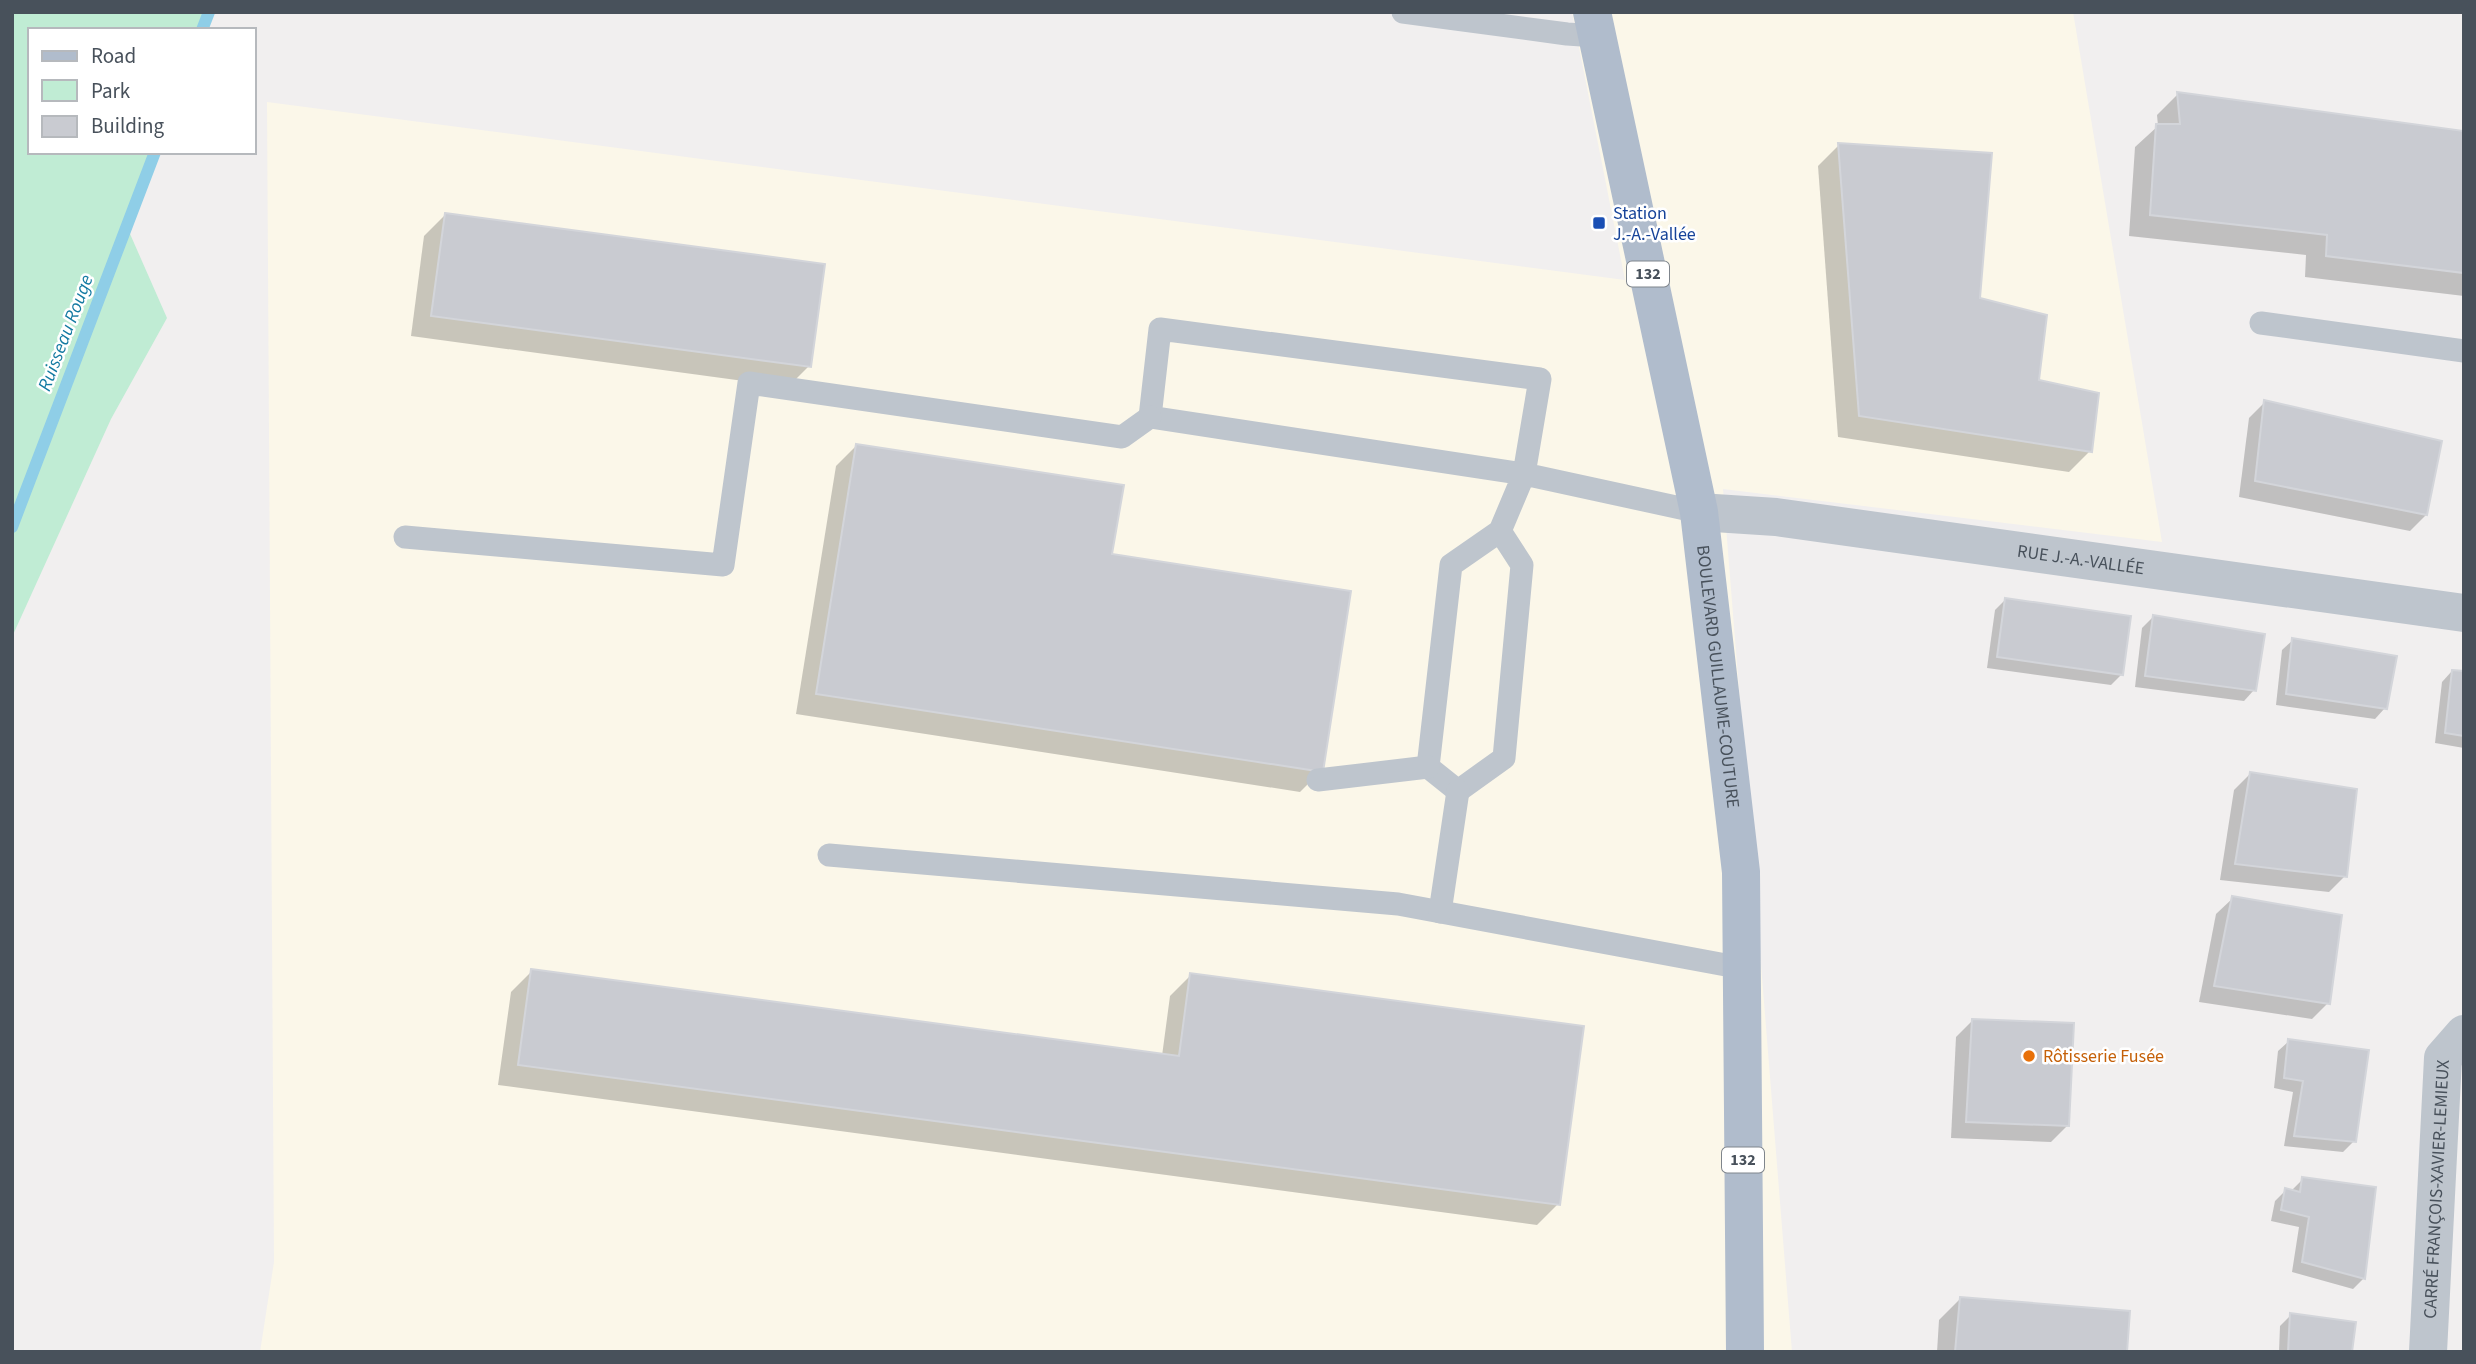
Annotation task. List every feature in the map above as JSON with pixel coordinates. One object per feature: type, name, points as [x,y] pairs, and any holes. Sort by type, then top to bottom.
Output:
[{"type":"main road","name":"BOULEVARD GUILLAUME-COUTURE","points":[[1594,24],[1699,512],[1741,872],[1745,1352]]},
{"type":"street","name":"RUE J.-A.-VALLÉE","points":[[1699,512],[1776,517],[2464,613]]},
{"type":"street","name":"CARRÉ FRANÇOIS-XAVIER-LEMIEUX","points":[[2428,1352],[2443,1058],[2464,1034]]},
{"type":"lane","points":[[1403,12],[1567,34],[1594,24]]},
{"type":"lane","points":[[2261,323],[2464,351]]},
{"type":"lane","points":[[1150,417],[1160,329],[1540,379],[1524,474],[1500,531],[1451,565],[1428,767]]},
{"type":"lane","points":[[405,537],[723,565],[749,383],[1122,437],[1150,417],[1524,474],[1699,512]]},
{"type":"lane","points":[[1440,912],[1458,791],[1504,758],[1522,565],[1500,531]]},
{"type":"lane","points":[[1318,780],[1428,767],[1458,791]]},
{"type":"lane","points":[[829,855],[1398,904],[1742,968]]},
{"type":"shaded area","points":[[1572,12],[2073,12],[2162,542],[1723,489],[1792,1352],[260,1352],[274,1262],[267,102],[1625,280]]},
{"type":"green space","points":[[12,12],[209,12],[203,28],[28,28],[28,154],[154,154],[127,227],[167,318],[111,419],[12,637]]},
{"type":"building","points":[[2177,92],[2464,131],[2464,273],[2326,256],[2327,235],[2150,215],[2156,124],[2180,124]]},
{"type":"building","points":[[1838,143],[1992,153],[1980,298],[2047,315],[2039,380],[2099,393],[2092,452],[1859,416]]},
{"type":"building","points":[[445,213],[825,264],[811,367],[431,316]]},
{"type":"building","points":[[2264,400],[2442,441],[2427,515],[2255,481]]},
{"type":"building","points":[[856,444],[1124,485],[1112,554],[1351,591],[1323,772],[816,694]]},
{"type":"building","points":[[2005,598],[2131,616],[2123,675],[1997,657]]},
{"type":"building","points":[[2153,615],[2265,634],[2256,691],[2145,676]]},
{"type":"building","points":[[2292,638],[2397,656],[2387,709],[2286,694]]},
{"type":"building","points":[[2452,670],[2464,671],[2464,736],[2445,733]]},
{"type":"building","points":[[2250,772],[2357,789],[2347,877],[2235,864]]},
{"type":"building","points":[[2232,896],[2342,915],[2330,1004],[2214,986]]},
{"type":"building","points":[[531,969],[1179,1056],[1190,973],[1584,1026],[1560,1205],[518,1065]]},
{"type":"building","points":[[1972,1019],[2074,1023],[2069,1126],[1966,1122]]},
{"type":"building","points":[[2288,1039],[2369,1050],[2356,1142],[2294,1136],[2303,1081],[2284,1078]]},
{"type":"building","points":[[2302,1177],[2376,1187],[2365,1279],[2302,1262],[2309,1217],[2281,1210],[2285,1188],[2300,1192]]},
{"type":"building","points":[[1960,1297],[2130,1311],[2127,1352],[1955,1352]]},
{"type":"building","points":[[2290,1313],[2356,1322],[2352,1352],[2288,1352]]},
{"type":"waterway","name":"Ruisseau Rouge","points":[[203,28],[209,12]]},
{"type":"waterway","name":"Ruisseau Rouge","points":[[12,527],[154,154]]},
{"type":"place","name":"Station J.-A.-Vallée","points":[[1599,223]]},
{"type":"place","name":"Rôtisserie Fusée","points":[[2029,1056]]}]
